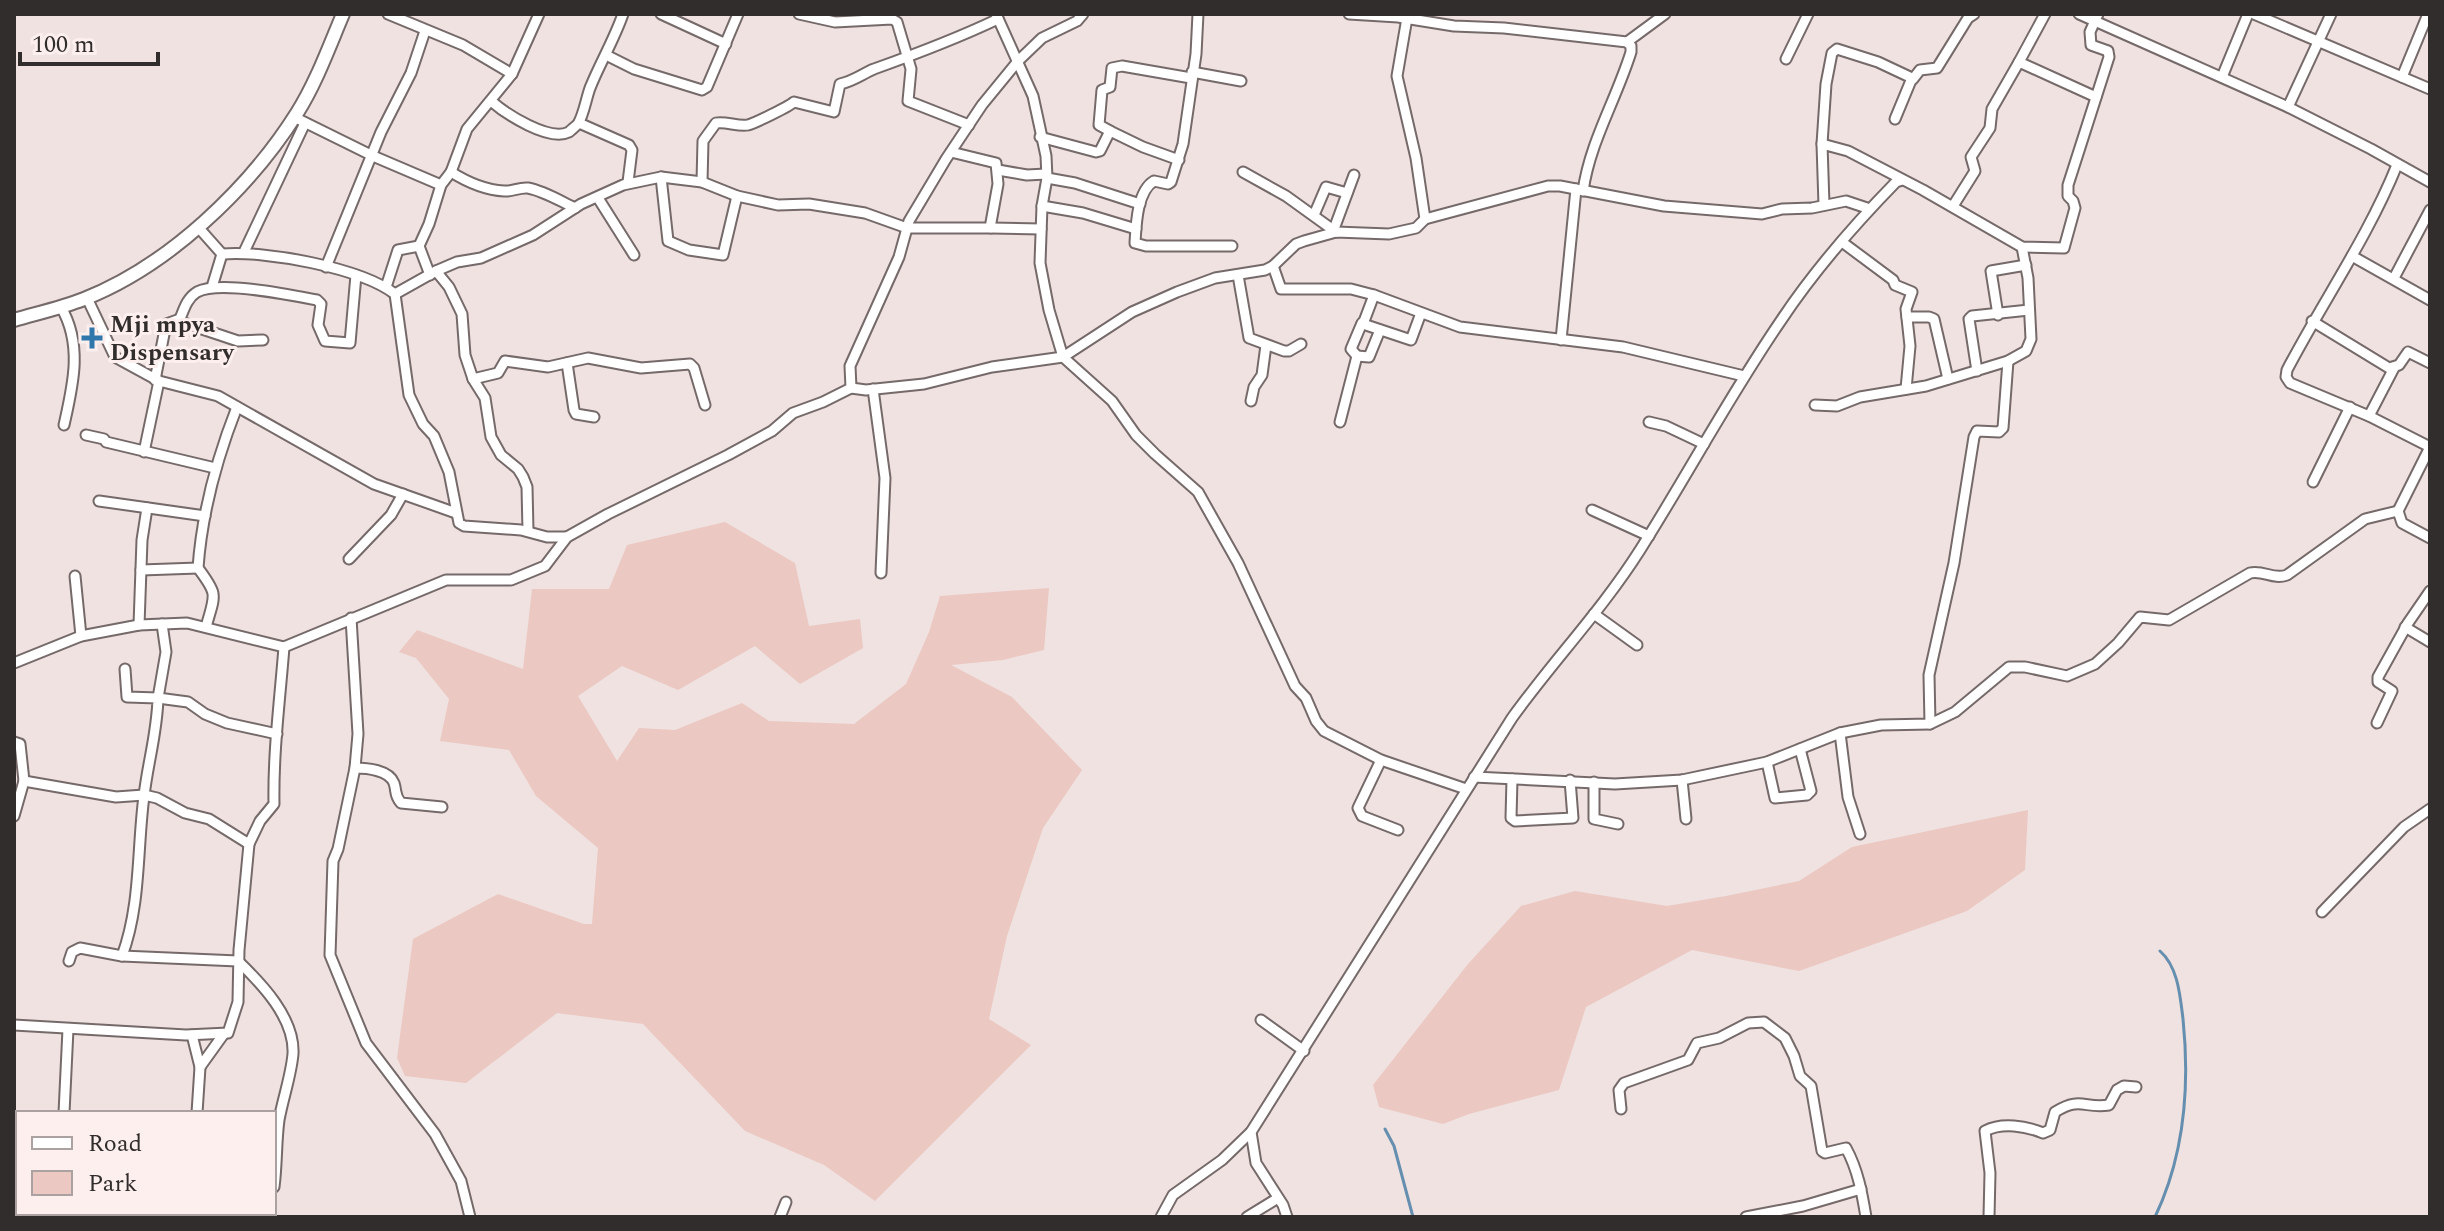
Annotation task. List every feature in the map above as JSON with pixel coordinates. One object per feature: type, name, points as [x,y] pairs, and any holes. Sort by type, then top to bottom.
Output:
[{"type":"main road","points":[[14,320],[87,298],[153,262],[198,227],[244,183],[300,120],[343,14]]},
{"type":"street","points":[[388,14],[463,45],[512,74]]},
{"type":"street","points":[[419,246],[441,185],[451,172],[467,129],[512,74],[539,14]]},
{"type":"street","points":[[491,101],[506,115],[555,134],[570,132],[579,123],[590,87],[623,14]]},
{"type":"street","points":[[661,14],[726,44]]},
{"type":"street","points":[[606,55],[634,69],[702,90],[707,87],[738,14]]},
{"type":"street","points":[[799,14],[835,22],[892,19],[897,22],[911,69],[908,101],[969,125]]},
{"type":"street","points":[[851,388],[850,366],[899,257],[907,228],[951,152],[1018,61],[1042,38],[1077,21],[1083,14]]},
{"type":"street","points":[[1198,14],[1179,160],[1171,182],[1150,182],[1140,204],[1135,243],[1232,246]]},
{"type":"street","points":[[1349,14],[1401,16],[1454,26],[1504,28],[1627,42],[1631,46],[1619,90],[1593,142],[1579,190],[1561,340]]},
{"type":"street","points":[[1627,42],[1665,14]]},
{"type":"street","points":[[1786,59],[1808,14]]},
{"type":"street","points":[[1895,119],[1913,79],[1920,70],[1937,68],[1968,18],[1974,14]]},
{"type":"street","points":[[1953,206],[1975,171],[1971,157],[1990,128],[1992,109],[2045,14]]},
{"type":"street","points":[[2079,14],[2096,17],[2288,107],[2430,182]]},
{"type":"street","points":[[2222,77],[2248,14]]},
{"type":"street","points":[[2254,14],[2430,89]]},
{"type":"street","points":[[2288,107],[2331,14]]},
{"type":"street","points":[[2402,77],[2428,14]]},
{"type":"street","points":[[702,182],[703,141],[716,123],[748,125],[784,110],[794,102],[834,112],[840,84],[855,81],[870,71],[997,16],[1033,96],[1046,156],[1040,263],[1049,310],[1063,357],[1112,401],[1136,435],[1198,492],[1238,563],[1295,686],[1306,698],[1320,726],[1381,760],[1466,789]]},
{"type":"street","points":[[1401,16],[1397,76],[1416,158],[1425,219]]},
{"type":"street","points":[[1822,144],[1848,151],[1953,206],[2022,247],[2064,248],[2075,208],[2068,196],[2068,185],[2109,57],[2108,51],[2091,45],[2090,32],[2096,17]]},
{"type":"street","points":[[326,267],[381,132],[411,73],[425,31]]},
{"type":"street","points":[[1824,205],[1822,144],[1826,84],[1833,50],[1878,62],[1913,79]]},
{"type":"street","points":[[2019,62],[2096,97]]},
{"type":"street","points":[[1179,160],[1143,147],[1099,125],[1102,90],[1110,87],[1112,68],[1122,66],[1241,81]]},
{"type":"street","points":[[244,252],[300,120],[441,185]]},
{"type":"street","points":[[579,123],[629,145],[632,150],[628,182]]},
{"type":"street","points":[[1040,137],[1096,152],[1100,151],[1110,131]]},
{"type":"street","points":[[951,152],[994,162],[998,170],[991,228]]},
{"type":"street","points":[[2397,165],[2380,206],[2312,321],[2286,377],[2290,383],[2350,407],[2430,447],[2398,511],[2402,523],[2430,538]]},
{"type":"street","points":[[998,170],[1047,176],[1140,204]]},
{"type":"street","points":[[451,172],[470,183],[490,189],[507,192],[519,188],[531,189],[575,208]]},
{"type":"street","points":[[1243,172],[1335,231]]},
{"type":"street","points":[[1335,231],[1354,175]]},
{"type":"street","points":[[661,177],[668,241],[689,250],[723,255],[737,196]]},
{"type":"street","points":[[395,294],[457,262],[481,258],[533,235],[575,208],[628,182],[661,177],[702,182],[737,196],[778,205],[809,204],[865,213],[907,228],[1041,229]]},
{"type":"street","points":[[1161,1217],[1173,1195],[1222,1160],[1251,1132],[1466,789],[1535,685],[1562,657],[1649,536],[1744,376],[1807,284],[1870,209],[1896,182],[1902,180]]},
{"type":"street","points":[[14,663],[81,636],[139,625],[187,623],[284,647],[446,580],[511,580],[545,566],[567,537],[772,431],[793,413],[851,388],[924,384],[992,367],[1063,357],[1132,312],[1215,278],[1273,266],[1296,244],[1335,231],[1389,234],[1416,228],[1425,219],[1548,186],[1664,206],[1762,214],[1846,201],[1870,209]]},
{"type":"street","points":[[1314,215],[1326,187],[1347,193]]},
{"type":"street","points":[[598,198],[634,255]]},
{"type":"street","points":[[1042,206],[1083,213],[1136,229]]},
{"type":"street","points":[[2394,278],[2430,210]]},
{"type":"street","points":[[198,227],[222,254]]},
{"type":"street","points":[[1842,242],[1893,280],[1895,285],[1912,292],[1907,307],[1910,346],[1906,389]]},
{"type":"street","points":[[419,246],[433,273],[449,287],[462,314],[465,355],[473,379],[485,398],[491,437],[501,455],[518,469],[527,487],[528,531]]},
{"type":"street","points":[[386,287],[398,250],[419,246]]},
{"type":"street","points":[[1815,405],[1837,406],[1860,397],[1948,379],[2008,361],[2026,351],[2030,344],[2029,310],[2022,247]]},
{"type":"street","points":[[222,254],[244,252],[326,267],[356,275],[395,294],[409,395],[423,424],[434,436],[449,472],[459,523],[464,526],[528,531],[547,537],[567,537]]},
{"type":"street","points":[[212,287],[222,254]]},
{"type":"street","points":[[2352,256],[2430,300]]},
{"type":"street","points":[[1998,315],[1991,271],[2026,265]]},
{"type":"street","points":[[1273,266],[1280,288],[1351,289],[1460,327],[1646,351],[1744,376]]},
{"type":"street","points":[[144,452],[166,324],[180,319],[190,298],[197,292],[212,287],[274,292],[317,300],[321,304],[318,325],[325,341],[347,343],[351,340],[356,275]]},
{"type":"street","points":[[1238,275],[1249,338],[1289,351],[1301,344]]},
{"type":"street","points":[[1374,295],[1351,349],[1357,356],[1369,357],[1380,330]]},
{"type":"street","points":[[87,298],[115,357],[157,380],[218,396],[374,484],[456,513]]},
{"type":"street","points":[[61,307],[72,326],[72,350],[76,365],[64,425]]},
{"type":"street","points":[[1977,371],[1968,321],[1972,316],[2029,310]]},
{"type":"street","points":[[1362,323],[1411,340],[1421,313]]},
{"type":"street","points":[[1907,317],[1934,319],[1948,379]]},
{"type":"street","points":[[180,319],[181,322],[238,341],[263,340]]},
{"type":"street","points":[[2312,321],[2389,368],[2394,368]]},
{"type":"street","points":[[1251,401],[1254,387],[1262,375],[1266,345]]},
{"type":"street","points":[[2369,416],[2394,368],[2408,352],[2430,363]]},
{"type":"street","points":[[1340,422],[1357,356]]},
{"type":"street","points":[[473,379],[498,373],[505,361],[548,367],[588,358],[641,368],[690,364],[705,405]]},
{"type":"street","points":[[1930,724],[1929,675],[1954,563],[1974,437],[1977,431],[1999,432],[2003,428],[2008,361]]},
{"type":"street","points":[[567,363],[574,410],[576,414],[594,417]]},
{"type":"street","points":[[873,389],[885,478],[881,573]]},
{"type":"street","points":[[206,627],[214,588],[198,568],[205,516],[215,468],[237,407]]},
{"type":"street","points":[[2313,482],[2350,407]]},
{"type":"street","points":[[1649,422],[1666,426],[1704,444]]},
{"type":"street","points":[[86,435],[215,468]]},
{"type":"street","points":[[349,559],[391,515],[403,494]]},
{"type":"street","points":[[99,501],[205,516]]},
{"type":"street","points":[[139,625],[147,508]]},
{"type":"street","points":[[1592,510],[1649,536]]},
{"type":"street","points":[[1474,777],[1653,784],[1767,762],[1840,733],[1881,725],[1930,724],[1955,712],[2009,667],[2025,667],[2067,676],[2095,664],[2140,617],[2169,620],[2250,573],[2262,572],[2276,577],[2287,575],[2365,519],[2375,514],[2398,511]]},
{"type":"street","points":[[141,570],[198,568]]},
{"type":"street","points":[[75,576],[81,636]]},
{"type":"street","points":[[2377,723],[2392,691],[2378,682],[2378,677],[2405,627],[2430,593]]},
{"type":"street","points":[[1594,614],[1637,645]]},
{"type":"street","points":[[351,618],[357,706],[355,768],[333,861],[330,955],[366,1043],[435,1134],[461,1181],[470,1217]]},
{"type":"street","points":[[122,956],[136,892],[144,795],[156,740],[158,698],[166,652],[162,624]]},
{"type":"street","points":[[2405,627],[2430,642]]},
{"type":"street","points":[[14,1025],[192,1035],[223,1035],[232,1028],[238,1002],[238,961],[249,844],[260,821],[274,804],[272,769],[284,647]]},
{"type":"street","points":[[125,669],[127,697],[188,702],[205,714],[227,723],[277,734]]},
{"type":"street","points":[[1840,733],[1848,797],[1860,834]]},
{"type":"street","points":[[14,742],[20,744],[24,781],[14,816]]},
{"type":"street","points":[[1767,762],[1775,798],[1807,795],[1811,791],[1800,749]]},
{"type":"street","points":[[1381,760],[1358,808],[1362,816],[1398,830]]},
{"type":"street","points":[[355,768],[369,768],[388,775],[401,803],[442,807]]},
{"type":"street","points":[[1512,779],[1513,820],[1573,818],[1618,824]]},
{"type":"street","points":[[1570,780],[1573,818]]},
{"type":"street","points":[[1682,780],[1686,819]]},
{"type":"street","points":[[24,781],[116,797],[144,795],[162,799],[185,813],[209,819],[249,844]]},
{"type":"street","points":[[1594,782],[1594,819]]},
{"type":"street","points":[[2322,912],[2404,827],[2430,809]]},
{"type":"street","points":[[69,961],[72,952],[80,948],[122,956],[238,961],[277,1004],[293,1050],[280,1119],[276,1164]]},
{"type":"street","points":[[1261,1020],[1304,1051]]},
{"type":"street","points":[[1621,1109],[1619,1090],[1624,1083],[1688,1060],[1697,1043],[1719,1038],[1748,1023],[1764,1022],[1785,1038],[1800,1076],[1811,1086],[1822,1151],[1846,1148],[1859,1176],[1866,1217]]},
{"type":"street","points":[[64,1111],[68,1029]]},
{"type":"street","points":[[192,1035],[200,1067],[197,1111]]},
{"type":"street","points":[[200,1067],[223,1035]]},
{"type":"street","points":[[1989,1217],[1990,1173],[1985,1131],[2009,1126],[2043,1133],[2050,1130],[2055,1112],[2064,1106],[2079,1101],[2109,1105],[2117,1090],[2124,1086],[2136,1087]]},
{"type":"street","points":[[1251,1132],[1256,1163],[1287,1217]]},
{"type":"street","points":[[1746,1217],[1803,1206],[1861,1189]]},
{"type":"street","points":[[1247,1217],[1278,1198]]},
{"type":"street","points":[[780,1217],[786,1202]]},
{"type":"green space","points":[[725,522],[795,563],[809,626],[860,619],[863,648],[800,684],[755,646],[678,690],[622,666],[578,696],[617,761],[639,728],[675,730],[742,703],[769,721],[854,724],[906,684],[929,632],[940,596],[1049,588],[1044,650],[1003,660],[951,665],[1012,697],[1082,770],[1043,828],[1007,936],[989,1019],[1031,1045],[875,1201],[824,1165],[745,1131],[643,1024],[557,1013],[466,1083],[405,1076],[397,1058],[413,939],[498,894],[584,924],[592,924],[598,848],[536,796],[509,750],[440,741],[449,699],[416,658],[399,652],[417,630],[523,669],[532,589],[609,589],[627,545]]},
{"type":"green space","points":[[2028,810],[2025,870],[1967,911],[1799,971],[1692,950],[1586,1007],[1559,1090],[1443,1124],[1379,1107],[1373,1085],[1468,964],[1521,906],[1575,891],[1667,906],[1726,896],[1799,881],[1852,847]]},
{"type":"waterway","points":[[2155,1217],[2179,1145],[2186,1070],[2179,991],[2171,965],[2160,951]]},
{"type":"waterway","points":[[1385,1129],[1394,1146],[1413,1217]]},
{"type":"place","name":"Mji mpya Dispensary","points":[[92,338]]}]
